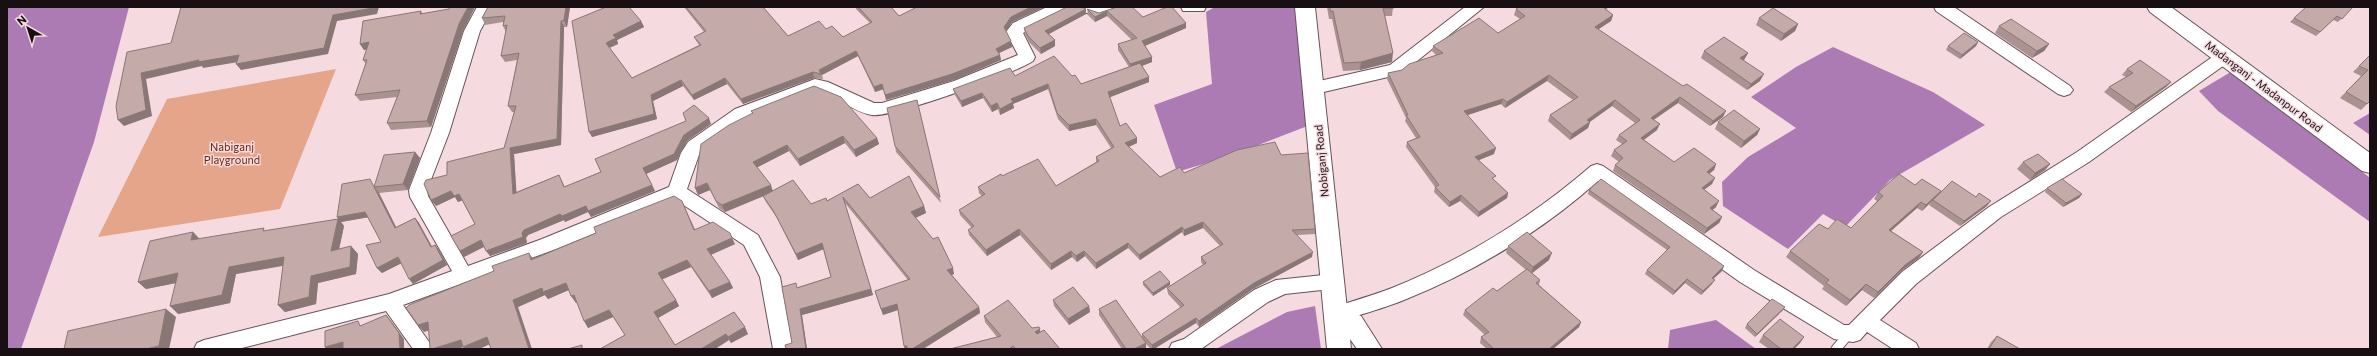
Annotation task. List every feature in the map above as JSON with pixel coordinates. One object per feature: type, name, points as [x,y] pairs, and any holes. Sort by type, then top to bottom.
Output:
[{"type":"main road","name":"Nobiganj Road","points":[[1305,7],[1315,88],[1322,190],[1339,349]]},
{"type":"main road","name":"Madanganj - Madanpur Road","points":[[2157,7],[2219,61],[2370,165]]},
{"type":"main road","points":[[1335,315],[1353,323],[1370,349]]},
{"type":"street","points":[[463,274],[434,225],[419,197],[418,190],[440,133],[472,31],[485,7]]},
{"type":"street","points":[[204,349],[390,302],[463,274],[549,244],[676,192],[690,153],[694,147],[741,114],[815,85],[822,86],[872,109],[888,107],[960,85],[1021,61],[1027,57],[1014,32],[1019,27],[1061,7]]},
{"type":"street","points":[[1087,7],[1099,11],[1111,7]]},
{"type":"street","points":[[1189,7],[1198,7]]},
{"type":"street","points":[[1315,88],[1395,70],[1476,7]]},
{"type":"street","points":[[1942,7],[2064,90]]},
{"type":"street","points":[[1335,315],[1398,294],[1484,253],[1563,201],[1597,171],[1747,276],[1840,333],[1842,342],[1853,334],[1909,278],[1995,212],[2083,158],[2219,61]]},
{"type":"street","points":[[676,192],[751,240],[770,277],[783,349]]},
{"type":"street","points":[[1179,349],[1190,345],[1261,296],[1283,286],[1333,282]]},
{"type":"street","points":[[390,302],[424,349]]},
{"type":"street","points":[[1866,321],[1910,349]]},
{"type":"green space","name":"Nabiganj Playground","points":[[336,69],[280,209],[98,237],[167,99]]},
{"type":"shaded area","points":[[7,7],[129,7],[94,142],[21,349],[7,349]]},
{"type":"shaded area","points":[[1215,7],[1299,7],[1310,125],[1233,155],[1177,172],[1154,105],[1212,84],[1206,12]]},
{"type":"shaded area","points":[[1833,47],[1933,92],[1985,125],[1890,180],[1845,227],[1823,214],[1788,249],[1723,206],[1722,182],[1748,157],[1796,128],[1751,97],[1796,67]]},
{"type":"shaded area","points":[[2234,70],[2370,178],[2370,222],[2218,111],[2199,91]]},
{"type":"shaded area","points":[[2370,113],[2370,135],[2353,123]]},
{"type":"shaded area","points":[[1315,306],[1321,349],[1216,349],[1287,312]]},
{"type":"shaded area","points":[[1716,320],[1756,349],[1668,349],[1670,330]]},
{"type":"building","points":[[181,7],[374,7],[333,15],[324,48],[236,64],[239,55],[198,62],[199,60],[141,73],[146,110],[118,120],[116,106],[127,52],[171,43]]},
{"type":"building","points":[[450,7],[468,7],[459,24],[427,121],[387,123],[400,90],[355,95],[367,60],[363,60],[369,42],[360,44],[363,21],[421,11],[420,14],[449,9]]},
{"type":"building","points":[[488,7],[566,7],[564,20],[561,21],[557,139],[510,148],[513,194],[559,175],[564,187],[601,172],[595,159],[686,121],[683,113],[694,105],[709,118],[684,135],[674,154],[643,168],[652,185],[588,211],[586,206],[562,216],[560,214],[524,230],[522,233],[523,237],[486,251],[481,240],[460,251],[451,236],[475,224],[459,194],[454,196],[451,191],[431,200],[424,184],[426,180],[447,175],[447,162],[504,148],[516,106],[508,106],[519,53],[501,56],[507,25],[503,26],[505,16],[482,18]]},
{"type":"building","points":[[606,7],[629,7],[641,21],[613,35],[616,38],[606,43],[632,78],[701,45],[694,37],[706,31],[686,7],[763,7],[788,36],[819,21],[826,29],[832,26],[843,37],[872,22],[858,7],[891,7],[899,16],[917,7],[1031,7],[1011,17],[1004,27],[1011,41],[996,49],[1000,55],[952,74],[885,95],[882,84],[874,87],[856,51],[819,70],[821,74],[813,72],[741,99],[725,78],[692,95],[681,80],[651,95],[654,114],[589,132],[572,21]]},
{"type":"building","points":[[1067,7],[1081,7],[1086,9],[1045,31],[1055,40],[1040,48],[1028,36],[1024,28]]},
{"type":"building","points":[[1117,7],[1132,7],[1143,17],[1167,7],[1172,7],[1186,23],[1142,41],[1152,57],[1130,64],[1118,44],[1137,38],[1107,11],[1095,17],[1087,9],[1099,13]]},
{"type":"building","points":[[1330,7],[1393,7],[1394,8],[1383,8],[1393,53],[1361,62],[1344,63],[1333,11],[1330,11]]},
{"type":"building","points":[[1519,7],[1603,7],[1613,15],[1595,27],[1683,86],[1687,84],[1726,111],[1713,121],[1680,97],[1651,118],[1660,124],[1641,138],[1674,162],[1694,148],[1716,164],[1707,172],[1715,178],[1702,188],[1719,201],[1710,208],[1722,217],[1707,228],[1615,165],[1623,158],[1614,150],[1627,141],[1619,135],[1640,120],[1615,100],[1587,120],[1590,122],[1572,134],[1550,115],[1578,97],[1549,75],[1507,102],[1503,99],[1464,111],[1496,148],[1475,157],[1496,176],[1492,178],[1508,193],[1479,212],[1461,195],[1450,202],[1435,187],[1439,185],[1407,142],[1420,137],[1406,115],[1408,115],[1388,73],[1402,70],[1409,64],[1443,53],[1433,46],[1479,18],[1498,33],[1525,16],[1516,9]]},
{"type":"building","points":[[2306,7],[2353,7],[2342,19],[2337,16],[2320,32],[2294,18]]},
{"type":"building","points":[[1773,8],[1798,24],[1784,34],[1759,18]]},
{"type":"building","points":[[2011,19],[2049,44],[2037,51],[1999,26]]},
{"type":"building","points":[[1964,33],[1978,42],[1962,55],[1948,46]]},
{"type":"building","points":[[1724,37],[1748,53],[1740,58],[1764,74],[1751,84],[1704,51]]},
{"type":"building","points":[[2370,55],[2370,101],[2367,104],[2346,92],[2368,70],[2359,66]]},
{"type":"building","points":[[1054,56],[1072,76],[1075,75],[1081,84],[1140,63],[1149,77],[1108,92],[1120,126],[1126,123],[1137,138],[1125,143],[1160,177],[1180,167],[1184,173],[1237,150],[1275,142],[1281,155],[1308,153],[1315,229],[1292,230],[1313,252],[1254,283],[1199,321],[1196,318],[1152,345],[1142,334],[1184,305],[1167,288],[1206,263],[1201,257],[1223,244],[1203,222],[1184,230],[1182,227],[1139,255],[1128,243],[1096,263],[1084,251],[1076,256],[1071,251],[1051,264],[1019,229],[986,250],[968,230],[974,226],[959,210],[985,194],[978,187],[1001,174],[1002,176],[1038,159],[1056,186],[1099,161],[1096,157],[1114,147],[1096,119],[1069,125],[1057,113],[1048,84],[1011,99],[1013,102],[1000,109],[997,103],[991,106],[982,93],[961,101],[953,89],[1010,68],[1015,76]]},
{"type":"building","points":[[2140,60],[2171,82],[2136,106],[2109,87],[2133,73],[2127,69]]},
{"type":"building","points":[[814,86],[841,97],[877,138],[854,150],[843,136],[798,159],[787,145],[753,162],[771,185],[722,205],[716,201],[707,183],[695,188],[701,144],[729,125],[753,113],[751,111]]},
{"type":"building","points":[[917,100],[940,197],[895,146],[887,108]]},
{"type":"building","points":[[1734,110],[1760,129],[1744,141],[1718,122]]},
{"type":"building","points":[[415,152],[403,184],[374,187],[384,155]]},
{"type":"building","points":[[2038,154],[2050,164],[2035,173],[2023,162]]},
{"type":"building","points":[[1899,174],[1915,185],[1922,179],[1941,191],[1926,205],[1921,202],[1889,230],[1923,252],[1905,265],[1878,292],[1866,284],[1850,300],[1826,283],[1829,280],[1790,251],[1819,224],[1828,229],[1837,219],[1851,228],[1883,196],[1878,192]]},
{"type":"building","points":[[909,176],[924,206],[911,212],[933,239],[938,237],[953,268],[947,270],[979,307],[912,349],[907,349],[907,346],[904,346],[897,304],[881,309],[875,291],[910,279],[843,197],[871,289],[800,309],[806,349],[786,349],[785,345],[792,343],[782,287],[796,283],[797,288],[831,277],[822,243],[796,254],[774,212],[763,196],[793,180],[811,204],[826,198],[827,201],[858,184],[870,198]]},
{"type":"building","points":[[370,179],[395,228],[415,218],[431,247],[435,245],[443,260],[409,279],[398,257],[377,268],[366,245],[381,242],[365,212],[337,217],[342,184]]},
{"type":"building","points":[[1601,179],[1724,266],[1712,278],[1715,280],[1703,291],[1687,279],[1675,291],[1647,270],[1670,247],[1589,190]]},
{"type":"building","points":[[2062,179],[2082,194],[2066,203],[2047,188]]},
{"type":"building","points":[[1952,181],[1976,197],[1979,193],[1991,201],[1964,221],[1933,200]]},
{"type":"building","points":[[674,196],[682,201],[694,230],[713,222],[730,233],[732,238],[707,249],[730,282],[709,291],[687,260],[658,273],[676,300],[654,312],[675,345],[734,312],[745,327],[728,337],[726,334],[701,349],[600,349],[625,335],[609,310],[584,321],[574,295],[571,296],[566,283],[543,292],[542,288],[513,300],[529,349],[491,349],[487,337],[463,347],[461,340],[430,349],[428,322],[418,325],[406,308],[409,305],[494,271],[492,266],[529,253],[531,260],[596,233],[594,227]]},
{"type":"building","points":[[338,219],[331,251],[351,246],[350,267],[311,276],[309,297],[278,305],[284,257],[229,267],[222,295],[170,306],[178,273],[138,282],[150,241],[193,232],[191,240],[264,228],[263,231]]},
{"type":"building","points":[[1527,232],[1552,253],[1533,267],[1508,246]]},
{"type":"building","points":[[1527,269],[1540,280],[1536,283],[1581,322],[1549,349],[1494,349],[1481,337],[1489,332],[1465,310],[1493,288],[1497,291]]},
{"type":"building","points":[[1160,271],[1170,282],[1153,293],[1143,282]]},
{"type":"building","points":[[1073,287],[1089,306],[1068,319],[1053,300]]},
{"type":"building","points":[[1772,299],[1785,307],[1757,334],[1747,324]]},
{"type":"building","points":[[1008,300],[1032,328],[1039,327],[1040,329],[1035,332],[1037,334],[1044,330],[1060,349],[1016,349],[1013,346],[1009,349],[950,349],[1001,336],[984,316]]},
{"type":"building","points":[[1116,300],[1146,343],[1134,349],[1126,349],[1099,309]]},
{"type":"building","points":[[166,309],[159,346],[146,349],[64,349],[68,331]]},
{"type":"building","points":[[386,315],[399,333],[400,349],[343,349],[343,342],[325,347],[325,331],[358,321],[360,326]]},
{"type":"building","points":[[1780,319],[1804,337],[1792,349],[1781,349],[1763,335]]},
{"type":"building","points":[[1997,336],[2020,349],[1989,349]]},
{"type":"building","points":[[582,345],[582,349],[568,349]]}]
